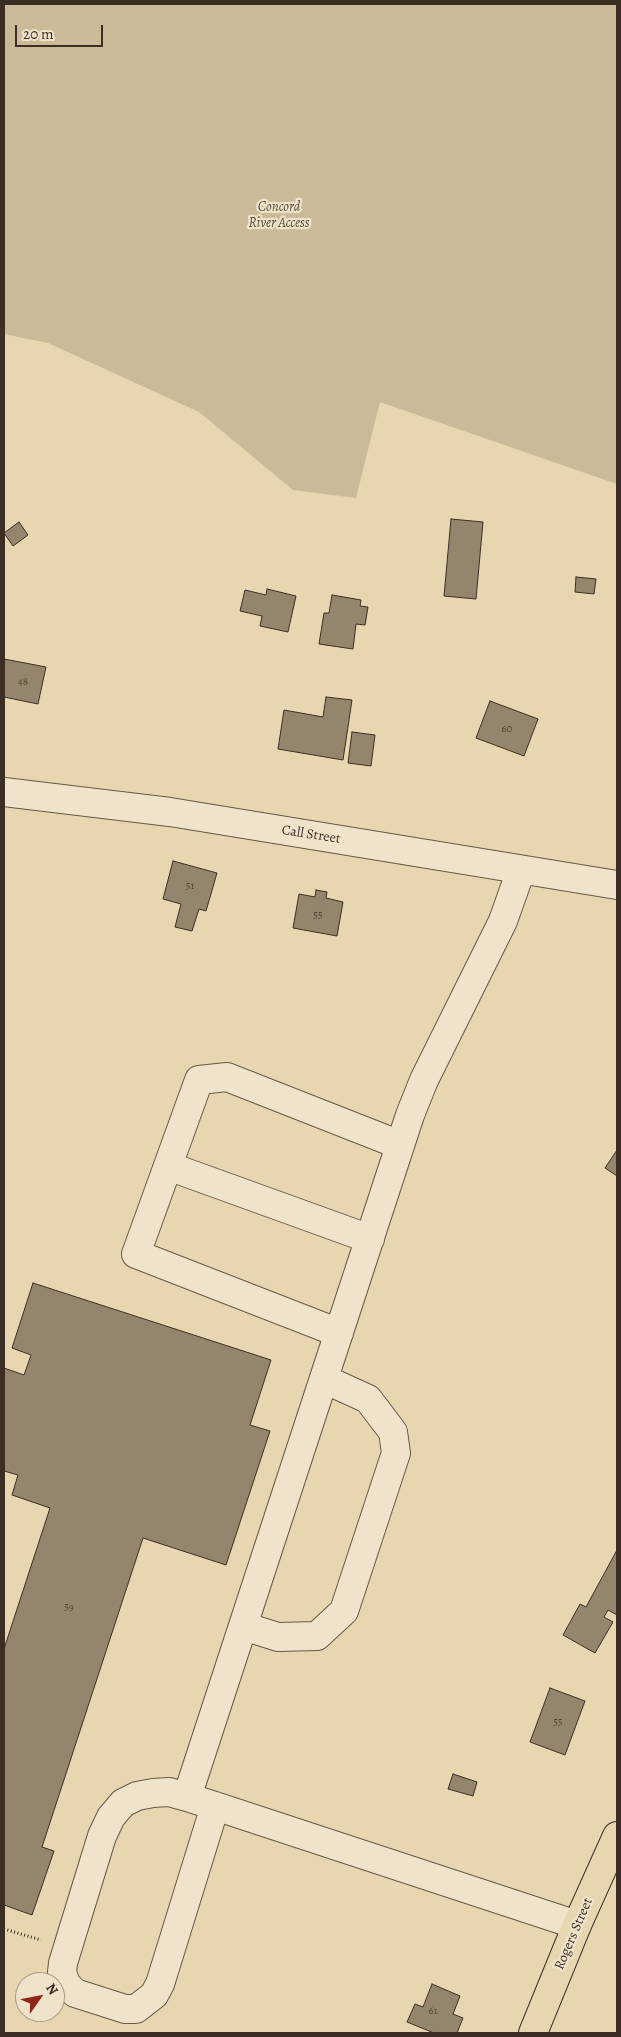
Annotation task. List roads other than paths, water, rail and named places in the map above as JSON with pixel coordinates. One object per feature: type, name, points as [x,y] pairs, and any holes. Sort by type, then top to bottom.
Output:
[{"type":"main road","name":"Rogers Street","points":[[533,2033],[617,1836]]},
{"type":"street","name":"Call Street","points":[[4,792],[170,812],[617,885]]},
{"type":"street","points":[[187,1797],[400,1145],[424,1080],[503,921],[521,870]]},
{"type":"street","points":[[339,1333],[136,1254],[199,1080],[227,1077],[400,1145]]},
{"type":"street","points":[[168,1166],[370,1238]]},
{"type":"street","points":[[243,1626],[278,1637],[317,1636],[344,1611],[396,1453],[393,1432],[368,1399],[324,1379]]},
{"type":"street","points":[[215,1806],[160,1984],[154,1995],[146,2004],[136,2009],[125,2009],[76,1993],[66,1984],[62,1972],[102,1836],[111,1817],[123,1803],[137,1796],[170,1792],[215,1806],[578,1925]]},
{"type":"park label","name":"Concord River Access","points":[[279,216]]}]
